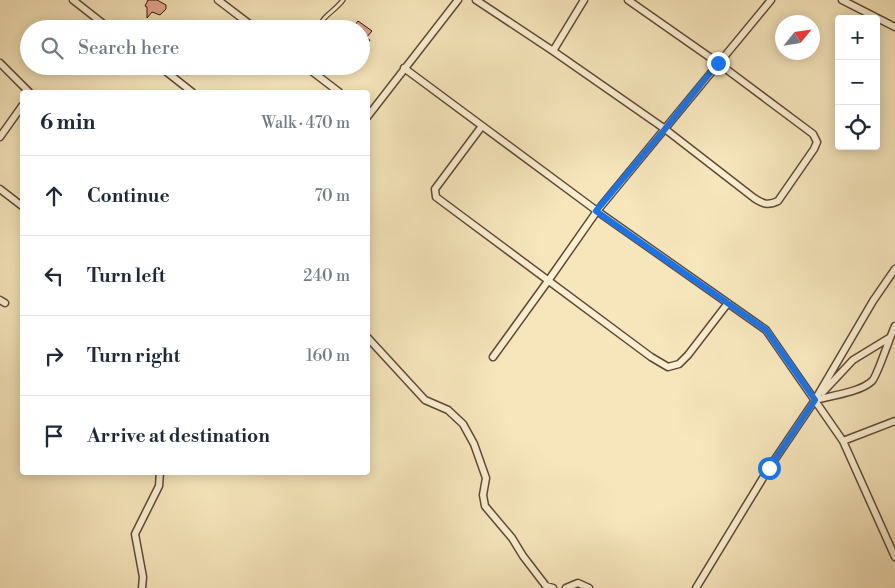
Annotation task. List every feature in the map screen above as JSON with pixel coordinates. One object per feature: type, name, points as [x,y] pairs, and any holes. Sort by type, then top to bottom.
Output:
[{"type":"street","points":[[73,0],[99,20]]},
{"type":"street","points":[[218,0],[244,20]]},
{"type":"street","points":[[370,112],[458,0]]},
{"type":"street","points":[[476,0],[554,51],[665,129],[754,198],[770,205],[778,201],[814,149],[817,142],[813,134],[718,63],[628,0]]},
{"type":"street","points":[[554,51],[584,0]]},
{"type":"street","points":[[492,356],[548,281],[596,211],[771,0]]},
{"type":"street","points":[[842,0],[895,27]]},
{"type":"street","points":[[0,63],[27,90]]},
{"type":"street","points":[[404,68],[596,211],[766,330],[843,441],[895,557]]},
{"type":"street","points":[[170,75],[189,90]]},
{"type":"street","points":[[317,75],[336,90]]},
{"type":"street","points":[[0,137],[20,109]]},
{"type":"street","points":[[482,126],[435,189],[436,197],[651,357],[668,367],[679,364],[728,303]]},
{"type":"street","points":[[0,189],[20,204]]},
{"type":"street","points":[[696,588],[769,468],[815,400],[873,301],[895,269]]},
{"type":"street","points":[[815,400],[862,387],[873,381],[895,326]]},
{"type":"street","points":[[815,400],[853,360],[889,338]]},
{"type":"street","points":[[370,340],[425,400],[448,410],[463,424],[474,444],[486,478],[483,495],[485,506],[512,538],[546,586],[553,588]]},
{"type":"street","points":[[843,441],[895,421]]},
{"type":"street","points":[[142,588],[143,577],[135,534],[159,486],[160,475]]},
{"type":"street","points":[[566,588],[578,583],[589,588]]},
{"type":"lane","points":[[321,20],[344,0]]},
{"type":"building","points":[[148,0],[157,0],[166,5],[166,9],[160,15],[152,12],[147,18],[147,7],[145,6]]},
{"type":"route","points":[[718,63],[596,211],[766,330],[815,400],[769,468]]}]
